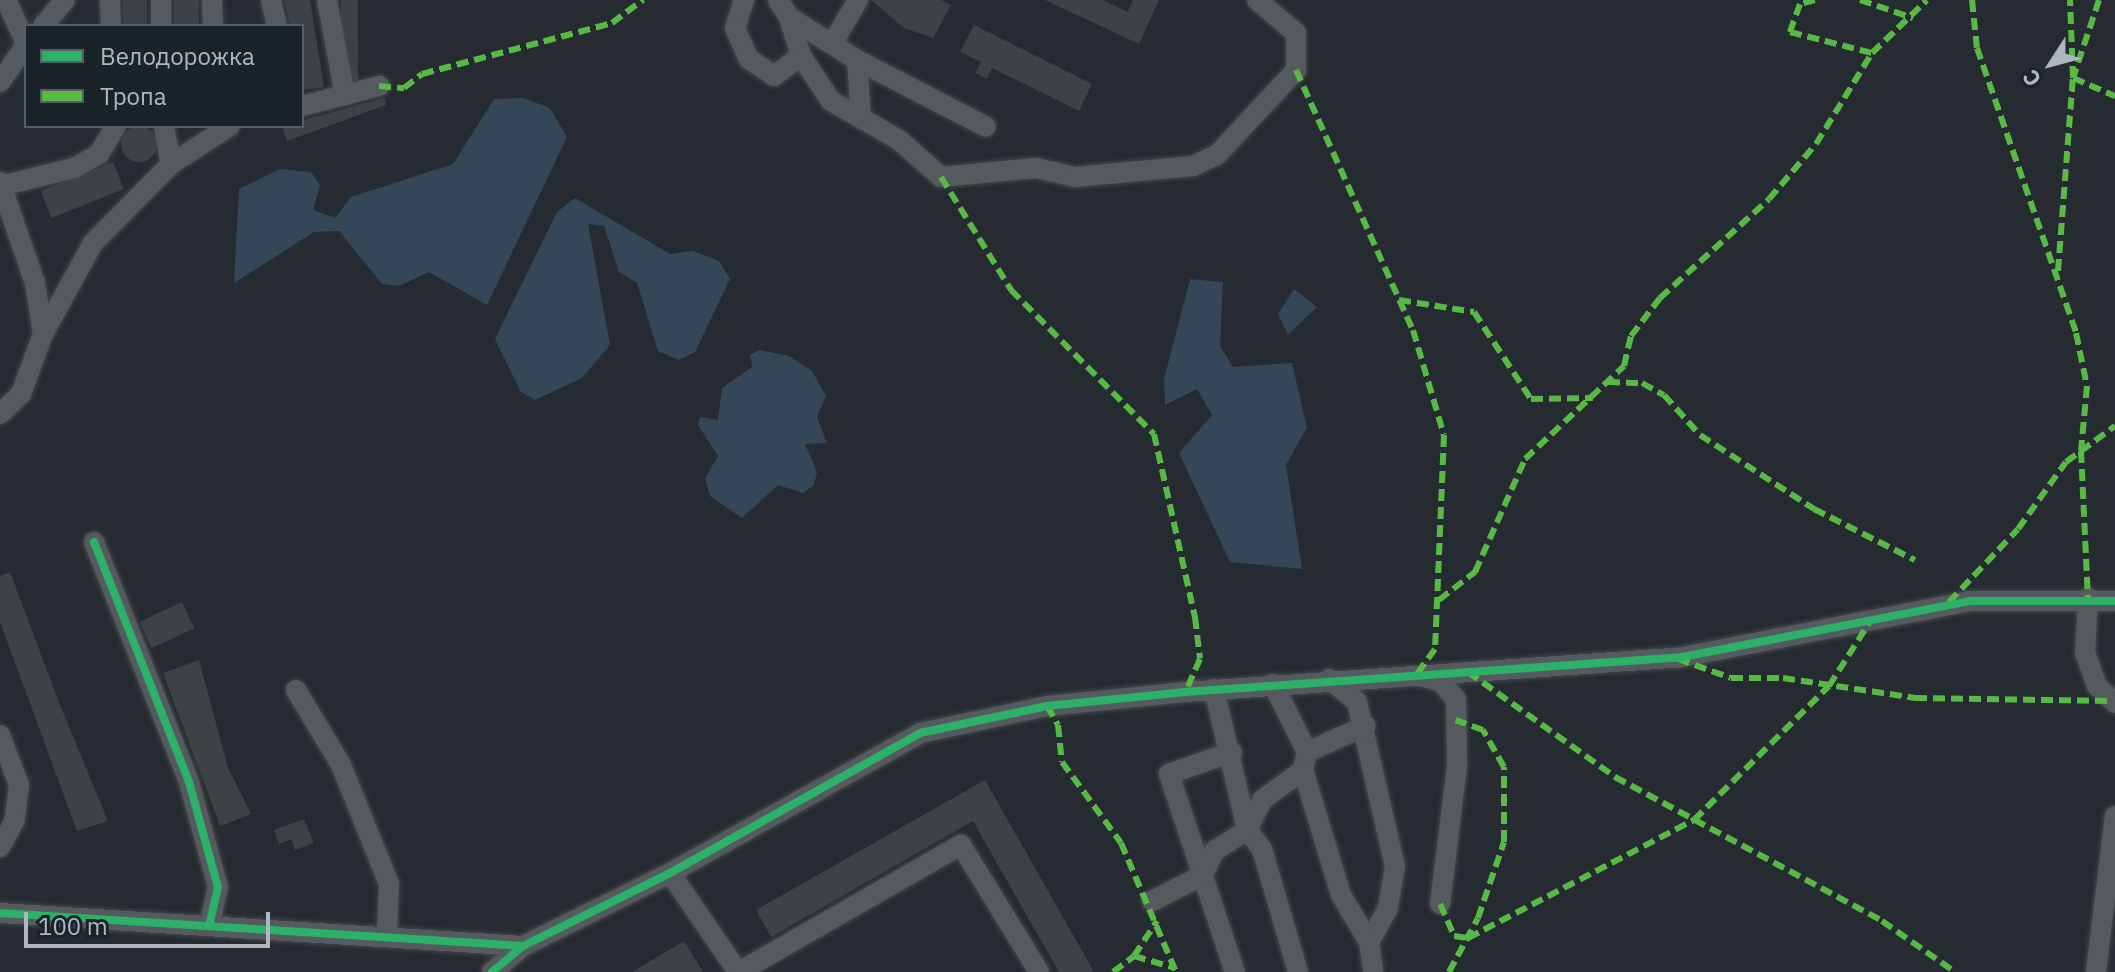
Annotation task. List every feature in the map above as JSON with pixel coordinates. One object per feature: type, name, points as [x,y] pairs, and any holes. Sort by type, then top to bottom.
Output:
[{"type":"street","points":[[6,0],[24,40]]},
{"type":"street","points":[[45,24],[65,0]]},
{"type":"street","points":[[110,0],[111,24]]},
{"type":"street","points":[[161,0],[161,24]]},
{"type":"street","points":[[212,0],[213,24]]},
{"type":"street","points":[[271,0],[277,24]]},
{"type":"street","points":[[327,0],[345,95]]},
{"type":"street","points":[[744,0],[735,28],[749,59],[774,76],[801,56]]},
{"type":"street","points":[[832,44],[858,0]]},
{"type":"street","points":[[783,8],[801,56],[831,101],[861,117],[941,177],[1036,168],[1075,177],[1193,166],[1217,155],[1296,70],[1296,33],[1257,0]]},
{"type":"street","points":[[783,8],[857,60],[986,127]]},
{"type":"street","points":[[0,82],[24,47]]},
{"type":"street","points":[[857,60],[861,117]]},
{"type":"street","points":[[304,105],[379,86]]},
{"type":"street","points":[[43,334],[35,283],[1,184],[74,168],[99,154],[115,128]]},
{"type":"street","points":[[164,128],[171,164]]},
{"type":"street","points":[[0,414],[21,394],[43,334],[93,243],[171,164],[220,128]]},
{"type":"street","points":[[94,542],[189,782],[218,887],[210,923]]},
{"type":"street","points":[[492,972],[523,946],[670,873],[920,733],[1047,706],[1214,689],[1677,658],[1969,601],[2088,598],[2115,601]]},
{"type":"street","points":[[2088,598],[2085,653],[2097,686],[2115,703]]},
{"type":"street","points":[[1416,675],[1441,682],[1456,699],[1440,904]]},
{"type":"street","points":[[1329,679],[1357,702],[1395,866],[1388,908],[1369,942]]},
{"type":"street","points":[[1273,684],[1305,761],[1341,895],[1369,942],[1373,972]]},
{"type":"street","points":[[1214,689],[1232,752],[1247,830],[1262,849],[1298,972]]},
{"type":"street","points":[[296,690],[341,765],[389,884],[387,932]]},
{"type":"street","points":[[1152,901],[1203,875],[1214,851],[1247,830],[1262,800],[1305,761],[1365,726]]},
{"type":"street","points":[[0,735],[19,785],[15,820],[0,847]]},
{"type":"street","points":[[1232,752],[1169,774],[1235,972]]},
{"type":"street","points":[[2096,972],[2115,816]]},
{"type":"street","points":[[670,873],[738,972],[961,845],[1039,972]]},
{"type":"street","points":[[0,913],[387,932],[523,946]]},
{"type":"water","points":[[523,98],[550,108],[567,137],[487,305],[429,272],[399,286],[382,284],[339,231],[314,232],[234,283],[239,189],[280,169],[311,172],[320,185],[313,210],[335,218],[351,197],[453,164],[494,99]]},
{"type":"water","points":[[575,198],[670,254],[693,251],[719,261],[730,279],[695,352],[679,360],[658,351],[637,283],[619,272],[604,226],[588,224],[610,345],[582,378],[535,400],[521,392],[495,339],[557,212]]},
{"type":"water","points":[[1190,279],[1223,282],[1220,346],[1233,367],[1292,363],[1307,427],[1286,465],[1302,569],[1230,562],[1179,453],[1212,415],[1197,389],[1165,405],[1164,379]]},
{"type":"water","points":[[1294,289],[1317,307],[1288,335],[1278,314]]},
{"type":"water","points":[[759,350],[789,356],[812,371],[826,396],[817,417],[827,443],[805,444],[817,472],[814,485],[803,493],[778,485],[742,518],[710,496],[705,478],[718,456],[698,425],[700,417],[718,420],[722,388],[752,367],[750,355]]},
{"type":"building","points":[[123,0],[147,0],[147,24],[123,24]]},
{"type":"building","points":[[174,0],[199,0],[199,24],[174,24]]},
{"type":"building","points":[[284,0],[310,0],[324,87],[304,90],[304,24],[290,24]]},
{"type":"building","points":[[341,0],[358,0],[358,80],[341,80]]},
{"type":"building","points":[[871,0],[941,0],[951,5],[933,38],[904,28]]},
{"type":"building","points":[[1045,0],[1103,0],[1128,12],[1133,0],[1159,0],[1139,44]]},
{"type":"building","points":[[974,25],[1092,84],[1079,111],[992,68],[987,79],[975,73],[981,62],[960,52]]},
{"type":"building","points":[[384,98],[386,105],[287,141],[283,128],[304,128],[304,120]]},
{"type":"building","points":[[146,128],[157,144],[152,157],[139,162],[126,157],[121,144],[126,131]]},
{"type":"building","points":[[113,162],[124,189],[52,218],[41,191]]},
{"type":"building","points":[[10,572],[108,821],[77,831],[0,622],[0,576]]},
{"type":"building","points":[[182,602],[194,628],[152,648],[139,622]]},
{"type":"building","points":[[199,660],[228,768],[251,814],[220,826],[163,673]]},
{"type":"building","points":[[985,780],[1094,972],[1059,972],[973,821],[771,937],[756,910]]},
{"type":"building","points":[[304,819],[314,843],[295,850],[291,839],[279,844],[274,830]]},
{"type":"building","points":[[684,941],[703,972],[632,972]]},
{"type":"marked path","points":[[379,86],[404,88],[422,74],[612,23],[643,0]]},
{"type":"marked path","points":[[1815,0],[1800,4],[1790,32],[1872,53],[1927,0]]},
{"type":"marked path","points":[[1860,0],[1913,18]]},
{"type":"marked path","points":[[1972,0],[1977,48],[2076,333],[2087,386],[2081,451],[2088,598]]},
{"type":"marked path","points":[[2058,271],[2073,78],[2070,0]]},
{"type":"marked path","points":[[2099,0],[2073,78],[2115,96]]},
{"type":"marked path","points":[[1439,600],[1475,572],[1525,459],[1624,366],[1631,336],[1660,298],[1769,199],[1816,144],[1872,53]]},
{"type":"marked path","points":[[1296,70],[1413,330],[1444,435],[1435,649],[1416,675]]},
{"type":"marked path","points":[[941,177],[1011,290],[1154,434],[1195,617],[1200,659],[1185,692]]},
{"type":"marked path","points":[[1399,300],[1474,312],[1531,399],[1593,398]]},
{"type":"marked path","points":[[1608,382],[1642,383],[1664,395],[1700,435],[1814,509],[1915,560]]},
{"type":"marked path","points":[[1949,602],[2018,529],[2066,462],[2115,426]]},
{"type":"marked path","points":[[1440,904],[1454,936],[1468,938],[1694,820],[1829,686],[1871,620]]},
{"type":"marked path","points":[[1678,659],[1731,678],[1783,678],[1915,698],[2113,701]]},
{"type":"marked path","points":[[1468,672],[1615,777],[1882,921],[1955,972]]},
{"type":"marked path","points":[[1047,706],[1058,725],[1062,762],[1121,843],[1176,972]]},
{"type":"marked path","points":[[1449,972],[1478,918],[1504,842],[1504,767],[1483,730],[1456,720]]},
{"type":"marked path","points":[[1134,956],[1157,921]]},
{"type":"marked path","points":[[1113,972],[1134,956],[1175,968]]},
{"type":"cycle path","points":[[94,542],[189,782],[218,887],[210,923]]},
{"type":"cycle path","points":[[492,972],[523,946],[670,873],[920,733],[1047,706],[1185,692],[1677,658],[1969,601],[2115,601]]},
{"type":"cycle path","points":[[0,913],[523,946]]}]
